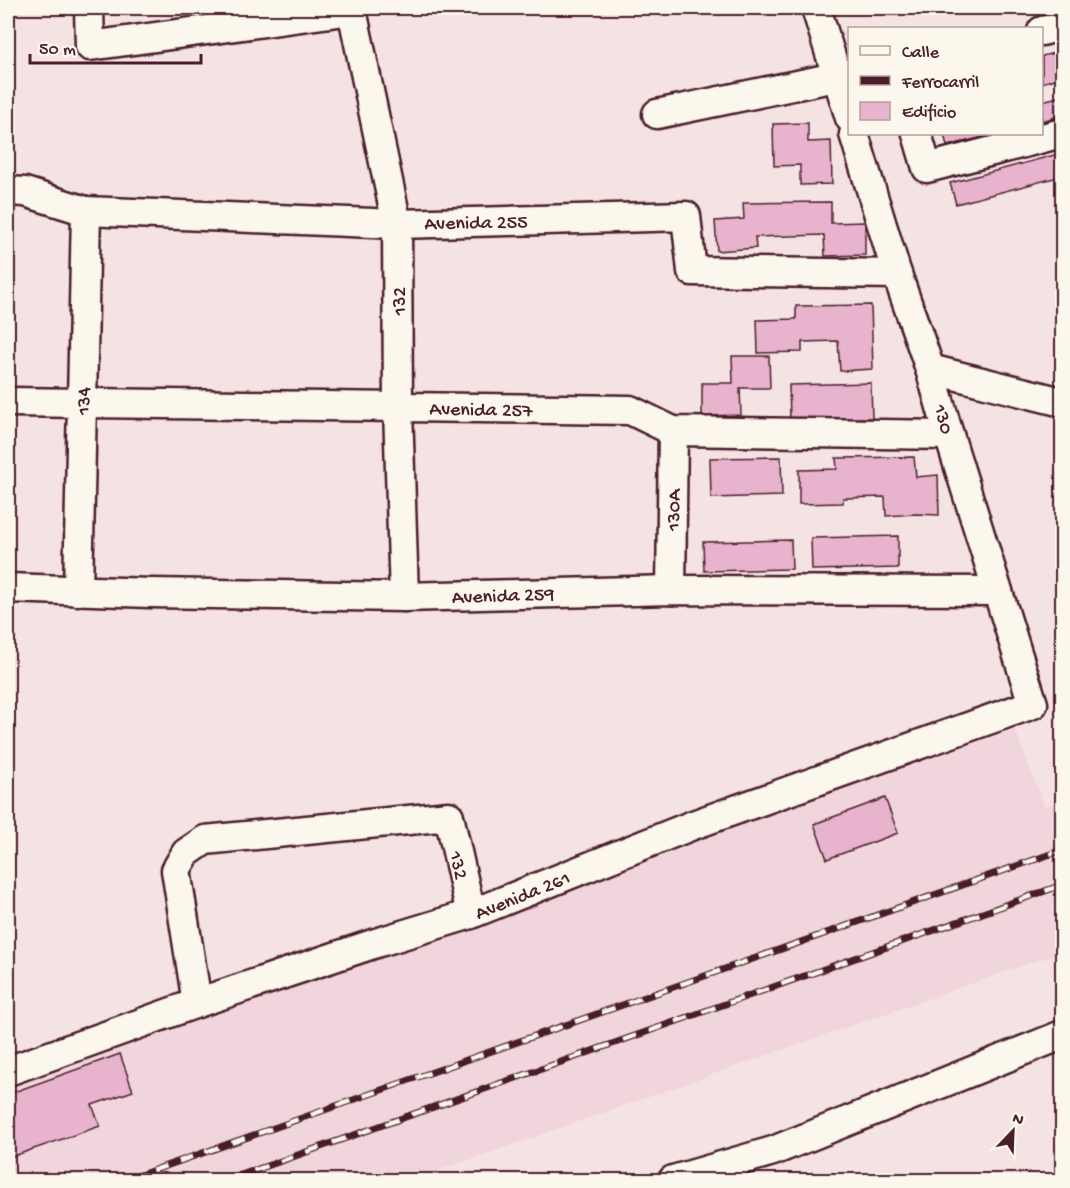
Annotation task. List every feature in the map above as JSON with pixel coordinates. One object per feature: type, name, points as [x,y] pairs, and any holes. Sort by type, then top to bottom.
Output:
[{"type":"street","name":"132","points":[[89,8],[90,46],[352,10],[398,224],[398,408],[404,597]]},
{"type":"street","points":[[816,8],[843,76],[848,111]]},
{"type":"street","points":[[1043,31],[1062,26]]},
{"type":"street","points":[[657,114],[843,76]]},
{"type":"street","points":[[917,135],[927,168],[1062,133]]},
{"type":"street","name":"130","points":[[854,135],[897,274],[930,369],[1034,705]]},
{"type":"street","name":"Avenida 255","points":[[8,191],[25,192],[86,210],[398,224],[686,216],[692,271],[897,274]]},
{"type":"street","name":"134","points":[[78,591],[86,210]]},
{"type":"street","points":[[930,369],[1062,402]]},
{"type":"street","name":"Avenida 257","points":[[8,402],[630,410],[673,431],[949,435]]},
{"type":"street","name":"130A","points":[[671,590],[673,431]]},
{"type":"street","name":"Avenida 259","points":[[8,588],[404,597],[671,590],[998,591]]},
{"type":"street","name":"Avenida 261","points":[[8,1071],[197,1003],[471,914],[693,825],[1034,705]]},
{"type":"street","name":"132","points":[[197,1003],[176,870],[186,853],[205,840],[449,816],[471,914]]},
{"type":"street","points":[[673,1180],[773,1151],[1062,1035]]},
{"type":"shaded area","points":[[1015,729],[1045,807],[1062,799],[1062,952],[412,1180],[8,1180],[8,1082]]},
{"type":"building","points":[[1062,51],[1062,77],[1043,83],[1043,56]]},
{"type":"building","points":[[1062,96],[1062,115],[1043,121],[1043,101]]},
{"type":"building","points":[[808,123],[808,142],[831,141],[832,184],[800,185],[800,165],[774,166],[773,124]]},
{"type":"building","points":[[944,135],[991,135],[947,146]]},
{"type":"building","points":[[1062,153],[1062,176],[956,204],[950,183]]},
{"type":"building","points":[[831,202],[831,223],[865,222],[865,255],[825,256],[824,235],[755,237],[756,248],[717,251],[715,221],[744,219],[743,203]]},
{"type":"building","points":[[871,305],[873,369],[840,371],[838,341],[802,342],[802,352],[758,353],[757,320],[796,319],[796,306]]},
{"type":"building","points":[[732,356],[769,356],[770,388],[740,388],[741,415],[702,416],[702,383],[733,383]]},
{"type":"building","points":[[871,383],[872,418],[790,420],[789,385]]},
{"type":"building","points":[[781,457],[782,496],[711,498],[710,458]]},
{"type":"building","points":[[914,457],[916,477],[938,475],[939,515],[886,516],[885,497],[843,498],[843,503],[799,504],[799,470],[837,469],[836,458]]},
{"type":"building","points":[[898,536],[898,568],[812,570],[811,538]]},
{"type":"building","points":[[791,540],[792,569],[704,571],[703,542]]},
{"type":"building","points":[[885,798],[898,833],[827,859],[814,824]]},
{"type":"building","points":[[120,1054],[133,1091],[92,1105],[100,1126],[8,1158],[8,1094]]},
{"type":"railway","points":[[126,1180],[1062,850]]},
{"type":"railway","points":[[227,1180],[1062,885]]}]
